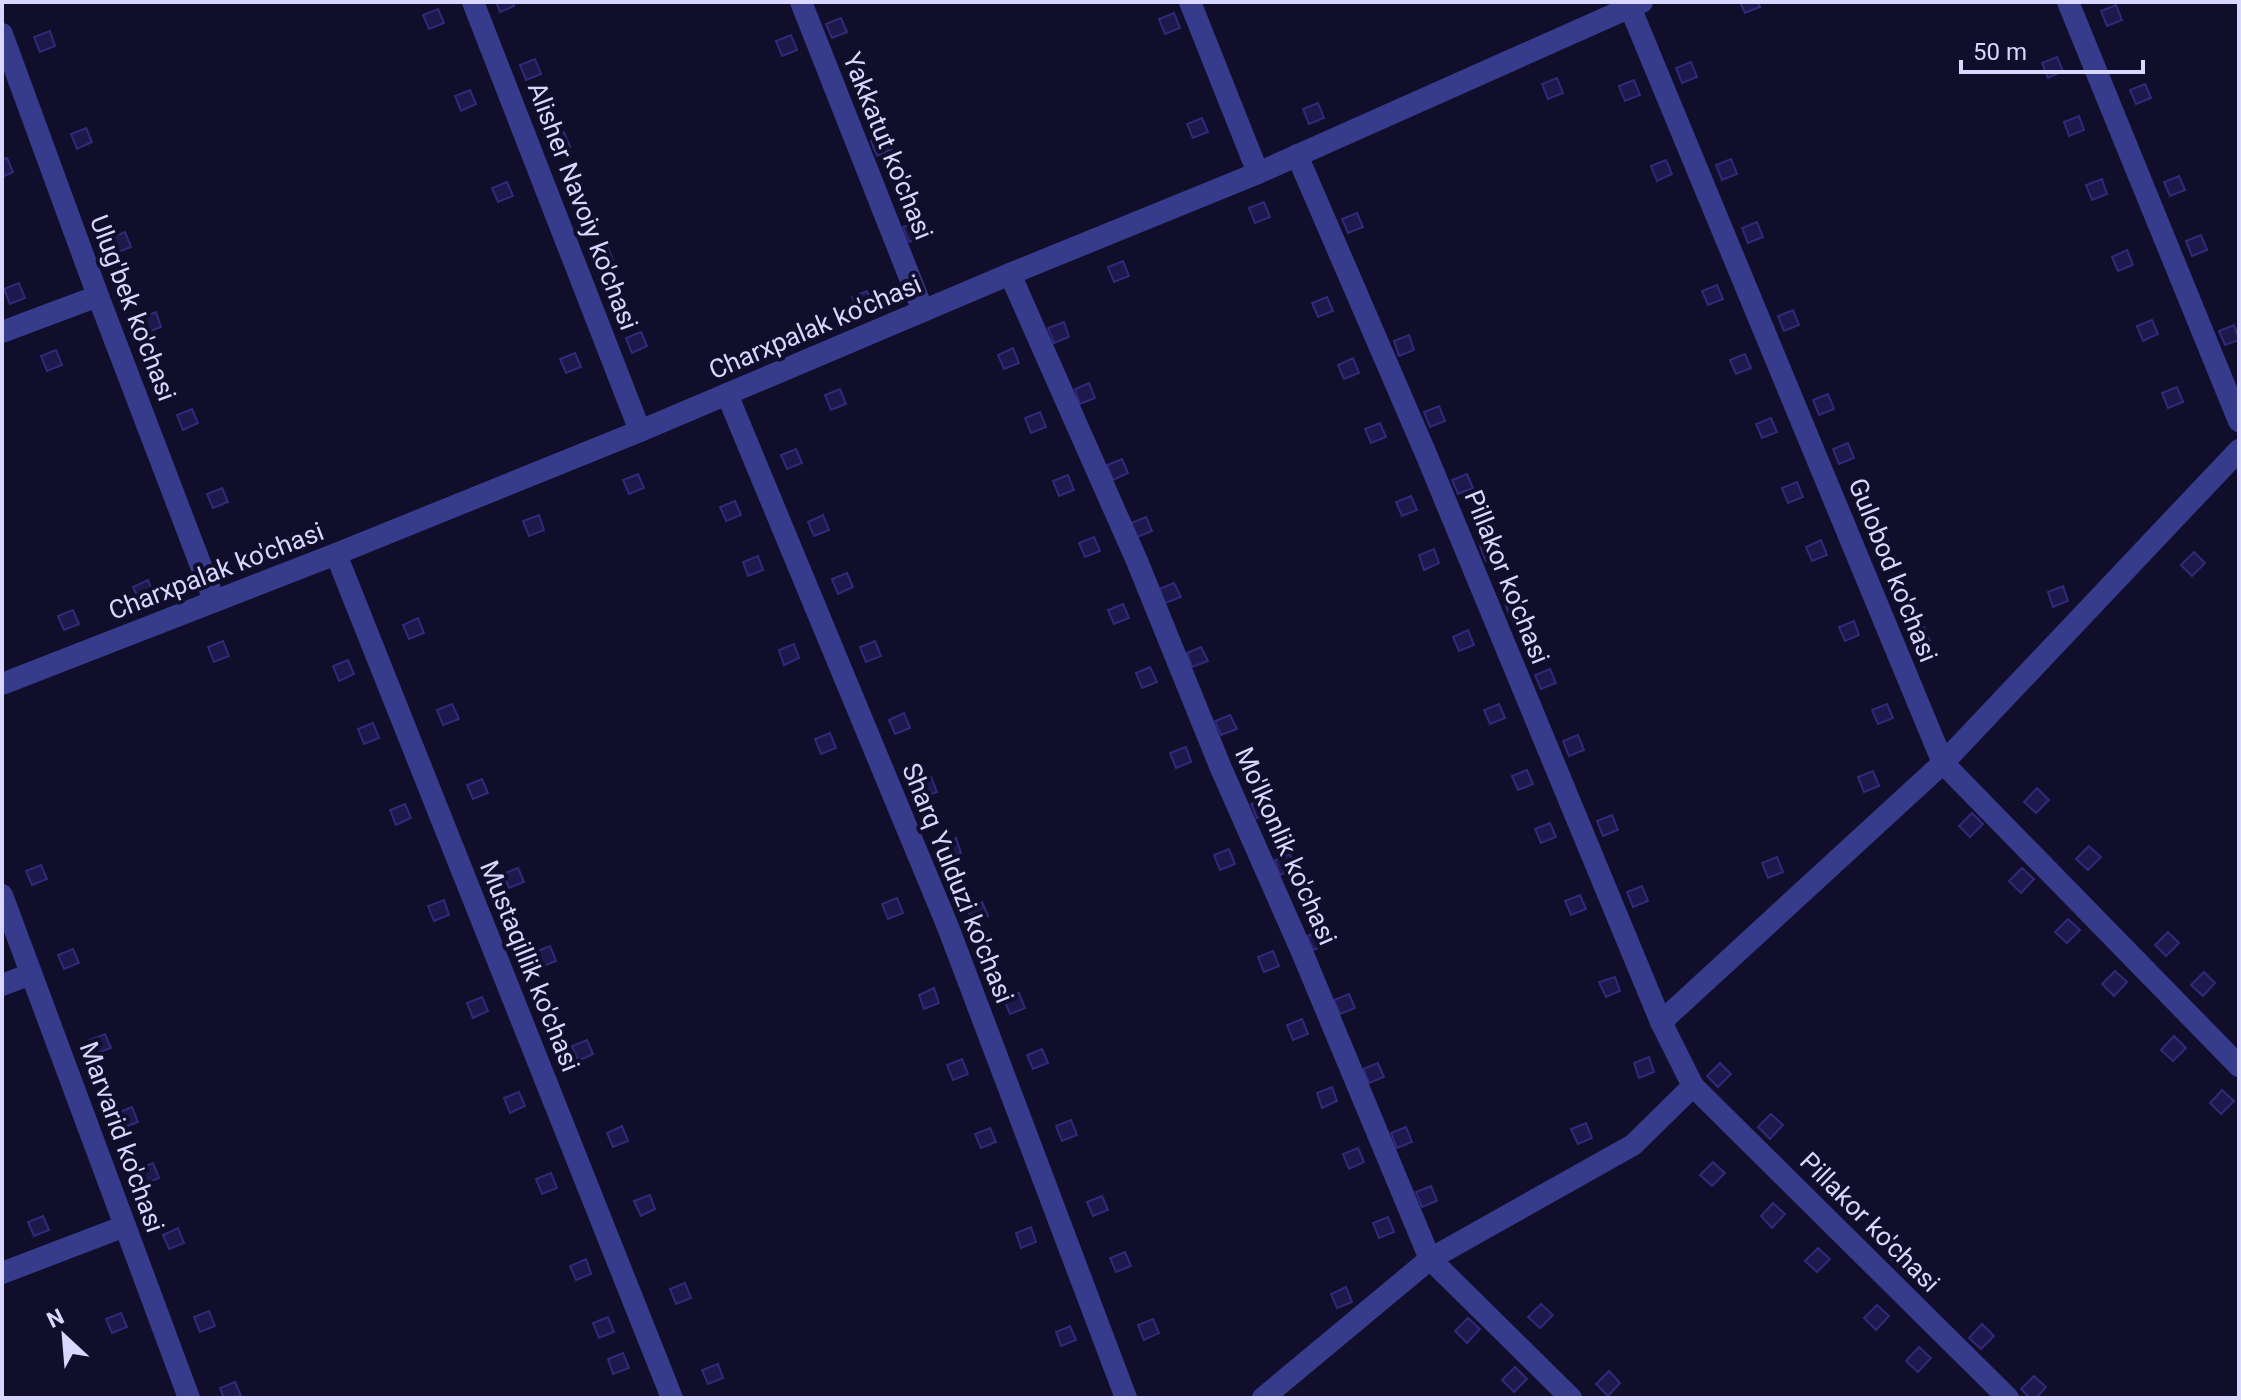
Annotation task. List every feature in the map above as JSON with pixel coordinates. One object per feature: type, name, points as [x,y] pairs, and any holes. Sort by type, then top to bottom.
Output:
[{"type":"street","name":"Alisher Navoiy ko'chasi","points":[[473,2],[640,431]]},
{"type":"street","name":"Yakkatut ko'chasi","points":[[801,2],[923,311]]},
{"type":"street","points":[[1190,2],[1258,173]]},
{"type":"street","points":[[2068,2],[2239,421]]},
{"type":"street","name":"Charxpalak ko'chasi","points":[[2,684],[640,431],[1258,173],[1636,5]]},
{"type":"street","name":"Gulobod ko'chasi","points":[[1636,5],[1943,763],[2239,1066]]},
{"type":"street","name":"Ulug'bek ko'chasi","points":[[2,34],[214,600]]},
{"type":"street","name":"Pillakor ko'chasi","points":[[1297,155],[1426,454],[1661,1022],[1693,1086],[2008,1398]]},
{"type":"street","name":"Mo'lkonlik ko'chasi","points":[[1010,274],[1137,561],[1220,766],[1302,952],[1430,1259],[1571,1398]]},
{"type":"street","points":[[2,332],[98,296]]},
{"type":"street","name":"Sharq Yulduzi ko'chasi","points":[[727,394],[948,927],[1126,1398]]},
{"type":"street","points":[[1661,1022],[1943,763],[2239,450]]},
{"type":"street","name":"Mustaqillik ko'chasi","points":[[336,554],[672,1398]]},
{"type":"street","name":"Marvarid ko'chasi","points":[[2,895],[189,1398]]},
{"type":"street","points":[[2,985],[31,974]]},
{"type":"street","points":[[1263,1398],[1430,1259],[1633,1145],[1693,1086]]},
{"type":"street","points":[[2,1273],[125,1226]]},
{"type":"building","points":[[496,2],[513,2],[514,6],[500,12]]},
{"type":"building","points":[[1740,2],[1758,2],[1760,7],[1745,13]]},
{"type":"building","points":[[2116,5],[2122,20],[2107,26],[2101,11]]},
{"type":"building","points":[[438,9],[444,23],[429,29],[423,15]]},
{"type":"building","points":[[1174,13],[1180,28],[1165,34],[1159,19]]},
{"type":"building","points":[[841,18],[847,32],[832,38],[826,24]]},
{"type":"building","points":[[50,31],[55,46],[40,52],[34,37]]},
{"type":"building","points":[[791,35],[797,50],[782,56],[776,41]]},
{"type":"building","points":[[2057,57],[2063,71],[2048,78],[2042,63]]},
{"type":"building","points":[[535,59],[541,74],[526,80],[520,65]]},
{"type":"building","points":[[1691,62],[1697,77],[1682,83],[1676,68]]},
{"type":"building","points":[[1557,78],[1563,93],[1548,99],[1542,84]]},
{"type":"building","points":[[1634,80],[1640,95],[1625,101],[1619,86]]},
{"type":"building","points":[[2145,84],[2151,98],[2136,104],[2130,90]]},
{"type":"building","points":[[470,90],[476,104],[461,111],[455,96]]},
{"type":"building","points":[[1318,103],[1324,118],[1309,124],[1303,109]]},
{"type":"building","points":[[2079,116],[2084,130],[2069,136],[2064,122]]},
{"type":"building","points":[[1202,118],[1208,132],[1193,138],[1187,124]]},
{"type":"building","points":[[86,128],[92,142],[77,149],[71,134]]},
{"type":"building","points":[[564,132],[570,147],[554,153],[549,139]]},
{"type":"building","points":[[886,135],[892,149],[877,156],[871,141]]},
{"type":"building","points":[[7,158],[13,172],[2,177],[2,160]]},
{"type":"building","points":[[1731,159],[1737,174],[1722,180],[1716,165]]},
{"type":"building","points":[[1666,160],[1672,174],[1657,181],[1651,166]]},
{"type":"building","points":[[2179,176],[2185,190],[2170,196],[2164,182]]},
{"type":"building","points":[[2102,179],[2107,194],[2092,200],[2086,185]]},
{"type":"building","points":[[507,182],[513,196],[498,202],[492,188]]},
{"type":"building","points":[[1264,202],[1270,217],[1255,223],[1249,208]]},
{"type":"building","points":[[1357,213],[1363,227],[1348,233],[1342,219]]},
{"type":"building","points":[[918,221],[924,236],[909,242],[903,227]]},
{"type":"building","points":[[1757,222],[1763,237],[1748,243],[1742,228]]},
{"type":"building","points":[[125,232],[131,247],[116,253],[110,238]]},
{"type":"building","points":[[2201,235],[2207,250],[2192,256],[2186,241]]},
{"type":"building","points":[[607,245],[613,260],[598,266],[592,251]]},
{"type":"building","points":[[2127,250],[2133,265],[2118,271],[2112,257]]},
{"type":"building","points":[[1123,261],[1129,276],[1114,282],[1108,267]]},
{"type":"building","points":[[19,283],[25,298],[10,304],[4,289]]},
{"type":"building","points":[[1717,285],[1723,299],[1708,305],[1702,291]]},
{"type":"building","points":[[867,291],[873,305],[858,311],[852,297]]},
{"type":"building","points":[[1327,297],[1333,311],[1318,317],[1312,303]]},
{"type":"building","points":[[1793,310],[1799,325],[1784,331],[1778,316]]},
{"type":"building","points":[[156,312],[161,327],[146,333],[141,318]]},
{"type":"building","points":[[2152,320],[2158,334],[2143,341],[2137,326]]},
{"type":"building","points":[[1064,322],[1069,337],[1054,343],[1048,328]]},
{"type":"building","points":[[2234,325],[2239,340],[2225,345],[2219,331]]},
{"type":"building","points":[[641,332],[647,346],[632,353],[626,338]]},
{"type":"building","points":[[1409,335],[1414,350],[1399,356],[1394,341]]},
{"type":"building","points":[[1013,348],[1019,363],[1004,369],[998,355]]},
{"type":"building","points":[[56,350],[62,365],[47,371],[41,356]]},
{"type":"building","points":[[575,353],[581,367],[566,373],[560,359]]},
{"type":"building","points":[[1745,354],[1751,368],[1736,374],[1730,360]]},
{"type":"building","points":[[1353,358],[1359,373],[1344,379],[1338,365]]},
{"type":"building","points":[[1089,383],[1095,398],[1080,404],[1075,389]]},
{"type":"building","points":[[2177,387],[2183,402],[2168,408],[2162,393]]},
{"type":"building","points":[[840,389],[846,404],[831,410],[825,395]]},
{"type":"building","points":[[1828,394],[1834,409],[1819,415],[1813,400]]},
{"type":"building","points":[[1439,406],[1445,421],[1430,427],[1424,412]]},
{"type":"building","points":[[192,409],[198,423],[183,430],[177,415]]},
{"type":"building","points":[[1040,412],[1046,427],[1031,433],[1025,418]]},
{"type":"building","points":[[1771,418],[1777,432],[1762,438],[1756,424]]},
{"type":"building","points":[[1380,423],[1386,437],[1371,443],[1365,429]]},
{"type":"building","points":[[1848,443],[1854,458],[1839,464],[1833,449]]},
{"type":"building","points":[[796,449],[802,463],[787,469],[781,455]]},
{"type":"building","points":[[1122,459],[1128,473],[1113,480],[1107,465]]},
{"type":"building","points":[[638,474],[644,488],[629,494],[623,480]]},
{"type":"building","points":[[1467,474],[1473,488],[1458,494],[1452,480]]},
{"type":"building","points":[[1068,475],[1074,490],[1059,496],[1053,481]]},
{"type":"building","points":[[1797,482],[1803,497],[1788,503],[1782,488]]},
{"type":"building","points":[[222,488],[228,502],[213,508],[207,494]]},
{"type":"building","points":[[1411,496],[1417,510],[1402,516],[1396,502]]},
{"type":"building","points":[[735,501],[741,515],[726,521],[720,507]]},
{"type":"building","points":[[539,515],[544,530],[529,536],[523,521]]},
{"type":"building","points":[[823,515],[829,530],[814,536],[808,522]]},
{"type":"building","points":[[1146,517],[1152,531],[1137,537],[1131,523]]},
{"type":"building","points":[[1882,525],[1888,540],[1873,546],[1867,531]]},
{"type":"building","points":[[1094,537],[1100,551],[1085,557],[1079,543]]},
{"type":"building","points":[[1495,540],[1501,554],[1486,561],[1480,546]]},
{"type":"building","points":[[1821,540],[1827,555],[1812,561],[1806,547]]},
{"type":"building","points":[[1434,549],[1439,563],[1424,570],[1419,555]]},
{"type":"building","points":[[2194,552],[2205,563],[2192,576],[2181,565]]},
{"type":"building","points":[[758,556],[763,570],[748,576],[743,562]]},
{"type":"building","points":[[847,573],[853,587],[838,594],[832,579]]},
{"type":"building","points":[[148,580],[154,595],[139,601],[133,587]]},
{"type":"building","points":[[1904,580],[1910,594],[1896,600],[1889,586]]},
{"type":"building","points":[[1174,583],[1181,597],[1165,603],[1159,589]]},
{"type":"building","points":[[2063,586],[2068,601],[2053,607],[2048,592]]},
{"type":"building","points":[[1519,596],[1525,611],[1510,617],[1505,603]]},
{"type":"building","points":[[1123,604],[1129,618],[1114,624],[1108,610]]},
{"type":"building","points":[[73,610],[79,624],[64,630],[58,616]]},
{"type":"building","points":[[418,618],[424,633],[409,639],[403,625]]},
{"type":"building","points":[[1854,621],[1859,635],[1845,641],[1839,627]]},
{"type":"building","points":[[1924,627],[1930,641],[1915,648],[1909,633]]},
{"type":"building","points":[[1468,630],[1474,645],[1459,651],[1453,637]]},
{"type":"building","points":[[223,641],[229,656],[214,662],[208,647]]},
{"type":"building","points":[[875,641],[881,656],[866,662],[860,647]]},
{"type":"building","points":[[794,644],[799,658],[784,665],[779,650]]},
{"type":"building","points":[[1201,647],[1208,661],[1192,667],[1187,653]]},
{"type":"building","points":[[348,660],[354,674],[339,681],[333,666]]},
{"type":"building","points":[[1150,667],[1157,682],[1142,688],[1136,673]]},
{"type":"building","points":[[1550,669],[1556,683],[1541,689],[1535,675]]},
{"type":"building","points":[[452,704],[459,719],[443,725],[437,710]]},
{"type":"building","points":[[1499,704],[1505,718],[1490,724],[1484,710]]},
{"type":"building","points":[[1887,704],[1893,718],[1878,724],[1872,710]]},
{"type":"building","points":[[904,713],[910,728],[895,734],[889,720]]},
{"type":"building","points":[[1230,715],[1237,729],[1221,735],[1215,721]]},
{"type":"building","points":[[373,723],[379,738],[364,744],[358,729]]},
{"type":"building","points":[[830,733],[836,748],[821,754],[815,739]]},
{"type":"building","points":[[1578,735],[1584,750],[1569,756],[1563,741]]},
{"type":"building","points":[[1186,747],[1191,762],[1176,768],[1170,753]]},
{"type":"building","points":[[1527,770],[1533,784],[1518,790],[1512,776]]},
{"type":"building","points":[[1873,771],[1879,786],[1864,792],[1858,777]]},
{"type":"building","points":[[931,777],[937,792],[921,798],[916,783]]},
{"type":"building","points":[[482,779],[488,793],[473,799],[467,785]]},
{"type":"building","points":[[2037,788],[2049,800],[2036,813],[2024,802]]},
{"type":"building","points":[[1266,798],[1272,812],[1257,818],[1251,804]]},
{"type":"building","points":[[405,804],[411,818],[396,825],[390,810]]},
{"type":"building","points":[[1972,813],[1983,824],[1970,837],[1959,826]]},
{"type":"building","points":[[1612,815],[1618,830],[1603,836],[1597,821]]},
{"type":"building","points":[[1550,823],[1556,837],[1541,843],[1535,829]]},
{"type":"building","points":[[956,838],[961,853],[946,859],[940,844]]},
{"type":"building","points":[[2089,846],[2101,857],[2088,870],[2076,859]]},
{"type":"building","points":[[1229,849],[1235,864],[1220,870],[1214,855]]},
{"type":"building","points":[[1290,854],[1295,868],[1280,875],[1275,860]]},
{"type":"building","points":[[1777,857],[1783,872],[1768,878],[1762,863]]},
{"type":"building","points":[[41,865],[47,879],[32,885],[26,871]]},
{"type":"building","points":[[518,868],[524,882],[509,888],[503,874]]},
{"type":"building","points":[[2022,868],[2034,879],[2021,893],[2009,881]]},
{"type":"building","points":[[1642,886],[1648,901],[1633,907],[1627,892]]},
{"type":"building","points":[[1580,895],[1586,909],[1571,915],[1565,901]]},
{"type":"building","points":[[897,898],[903,913],[888,919],[882,904]]},
{"type":"building","points":[[444,900],[449,915],[434,921],[428,906]]},
{"type":"building","points":[[982,902],[988,916],[973,923],[967,908]]},
{"type":"building","points":[[2068,919],[2080,930],[2067,943],[2055,932]]},
{"type":"building","points":[[1322,930],[1328,944],[1313,950],[1307,936]]},
{"type":"building","points":[[2168,932],[2179,943],[2166,956],[2155,945]]},
{"type":"building","points":[[550,946],[556,961],[541,967],[535,952]]},
{"type":"building","points":[[73,949],[79,963],[64,969],[58,955]]},
{"type":"building","points":[[1273,951],[1279,966],[1264,972],[1258,957]]},
{"type":"building","points":[[2115,971],[2127,982],[2114,996],[2102,984]]},
{"type":"building","points":[[2204,972],[2215,983],[2203,996],[2191,985]]},
{"type":"building","points":[[1615,977],[1620,991],[1606,997],[1599,982]]},
{"type":"building","points":[[934,988],[939,1003],[924,1009],[919,995]]},
{"type":"building","points":[[1019,993],[1025,1008],[1010,1014],[1004,999]]},
{"type":"building","points":[[1349,994],[1355,1008],[1340,1014],[1334,1000]]},
{"type":"building","points":[[482,997],[488,1011],[473,1018],[467,1003]]},
{"type":"building","points":[[1302,1019],[1308,1034],[1293,1040],[1287,1025]]},
{"type":"building","points":[[105,1034],[111,1048],[95,1054],[90,1040]]},
{"type":"building","points":[[2174,1036],[2186,1048],[2173,1061],[2161,1050]]},
{"type":"building","points":[[587,1040],[593,1054],[578,1061],[572,1046]]},
{"type":"building","points":[[1042,1049],[1048,1063],[1033,1069],[1027,1055]]},
{"type":"building","points":[[1649,1057],[1654,1072],[1639,1078],[1634,1063]]},
{"type":"building","points":[[962,1059],[968,1074],[953,1080],[947,1065]]},
{"type":"building","points":[[1378,1063],[1384,1077],[1369,1083],[1363,1069]]},
{"type":"building","points":[[1720,1063],[1731,1074],[1718,1087],[1707,1076]]},
{"type":"building","points":[[1332,1087],[1337,1101],[1322,1108],[1317,1093]]},
{"type":"building","points":[[2222,1090],[2234,1101],[2221,1114],[2210,1103]]},
{"type":"building","points":[[519,1092],[525,1106],[510,1113],[504,1098]]},
{"type":"building","points":[[132,1107],[138,1122],[123,1128],[117,1113]]},
{"type":"building","points":[[1771,1114],[1783,1125],[1770,1139],[1758,1127]]},
{"type":"building","points":[[1071,1120],[1077,1135],[1062,1141],[1056,1126]]},
{"type":"building","points":[[1586,1123],[1592,1138],[1578,1144],[1571,1129]]},
{"type":"building","points":[[622,1126],[628,1141],[613,1147],[607,1133]]},
{"type":"building","points":[[1406,1127],[1412,1142],[1397,1148],[1391,1133]]},
{"type":"building","points":[[990,1128],[996,1142],[981,1148],[975,1134]]},
{"type":"building","points":[[1358,1148],[1364,1162],[1349,1169],[1343,1154]]},
{"type":"building","points":[[1713,1162],[1725,1173],[1712,1186],[1700,1175]]},
{"type":"building","points":[[153,1163],[159,1178],[144,1184],[138,1169]]},
{"type":"building","points":[[1823,1166],[1835,1178],[1823,1191],[1811,1179]]},
{"type":"building","points":[[551,1173],[557,1188],[542,1194],[536,1179]]},
{"type":"building","points":[[1431,1186],[1437,1201],[1422,1207],[1416,1192]]},
{"type":"building","points":[[650,1195],[655,1209],[641,1216],[634,1201]]},
{"type":"building","points":[[1102,1196],[1108,1210],[1093,1216],[1087,1202]]},
{"type":"building","points":[[1773,1203],[1785,1214],[1772,1228],[1761,1216]]},
{"type":"building","points":[[43,1216],[49,1230],[34,1236],[28,1222]]},
{"type":"building","points":[[1388,1217],[1394,1232],[1379,1238],[1373,1223]]},
{"type":"building","points":[[1031,1227],[1036,1242],[1021,1248],[1016,1233]]},
{"type":"building","points":[[178,1228],[184,1243],[169,1249],[163,1235]]},
{"type":"building","points":[[1903,1245],[1914,1256],[1902,1270],[1890,1259]]},
{"type":"building","points":[[1818,1248],[1830,1259],[1817,1272],[1805,1261]]},
{"type":"building","points":[[1125,1252],[1131,1266],[1116,1272],[1110,1258]]},
{"type":"building","points":[[586,1259],[591,1274],[576,1280],[570,1266]]},
{"type":"building","points":[[685,1283],[691,1298],[676,1304],[670,1289]]},
{"type":"building","points":[[1346,1287],[1352,1302],[1337,1308],[1331,1294]]},
{"type":"building","points":[[1541,1304],[1553,1315],[1540,1328],[1528,1317]]},
{"type":"building","points":[[1877,1305],[1889,1316],[1876,1330],[1864,1318]]},
{"type":"building","points":[[209,1311],[215,1326],[200,1332],[194,1317]]},
{"type":"building","points":[[121,1313],[127,1327],[112,1333],[106,1319]]},
{"type":"building","points":[[608,1317],[614,1332],[599,1338],[593,1323]]},
{"type":"building","points":[[1468,1318],[1480,1329],[1467,1343],[1455,1331]]},
{"type":"building","points":[[1153,1319],[1159,1333],[1144,1340],[1138,1325]]},
{"type":"building","points":[[1982,1324],[1994,1336],[1981,1349],[1969,1338]]},
{"type":"building","points":[[1070,1326],[1076,1340],[1061,1346],[1056,1332]]},
{"type":"building","points":[[1919,1347],[1931,1358],[1918,1372],[1906,1361]]},
{"type":"building","points":[[623,1353],[629,1368],[613,1374],[608,1359]]},
{"type":"building","points":[[718,1364],[723,1378],[708,1384],[702,1370]]},
{"type":"building","points":[[1515,1367],[1527,1379],[1514,1392],[1502,1380]]},
{"type":"building","points":[[1609,1371],[1620,1383],[1608,1396],[1596,1384]]},
{"type":"building","points":[[2034,1376],[2046,1387],[2036,1398],[2030,1398],[2021,1389]]},
{"type":"building","points":[[235,1382],[241,1396],[224,1398],[220,1388]]}]
